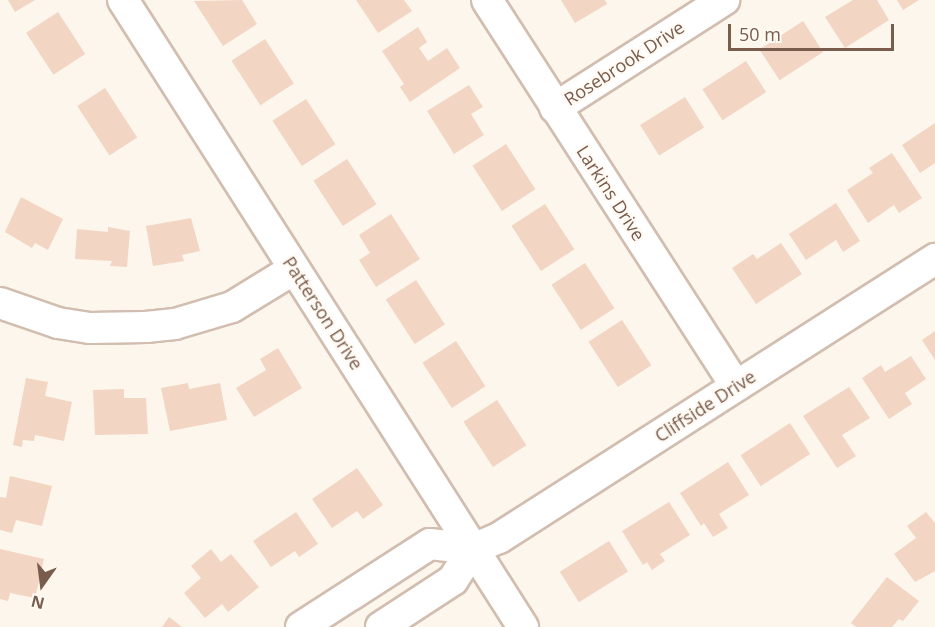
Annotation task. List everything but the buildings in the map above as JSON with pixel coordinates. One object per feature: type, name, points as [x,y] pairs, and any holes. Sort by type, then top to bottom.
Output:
[{"type":"street","name":"Patterson Drive","points":[[123,0],[522,627]]},
{"type":"street","name":"Larkins Drive","points":[[487,0],[736,386]]},
{"type":"street","name":"Rosebrook Drive","points":[[555,108],[724,0]]},
{"type":"street","name":"Cliffside Drive","points":[[473,549],[499,538],[935,259]]},
{"type":"street","points":[[0,303],[58,323],[90,328],[175,324],[232,307],[294,268]]},
{"type":"street","points":[[301,627],[430,544],[473,549],[453,580],[381,627]]}]
